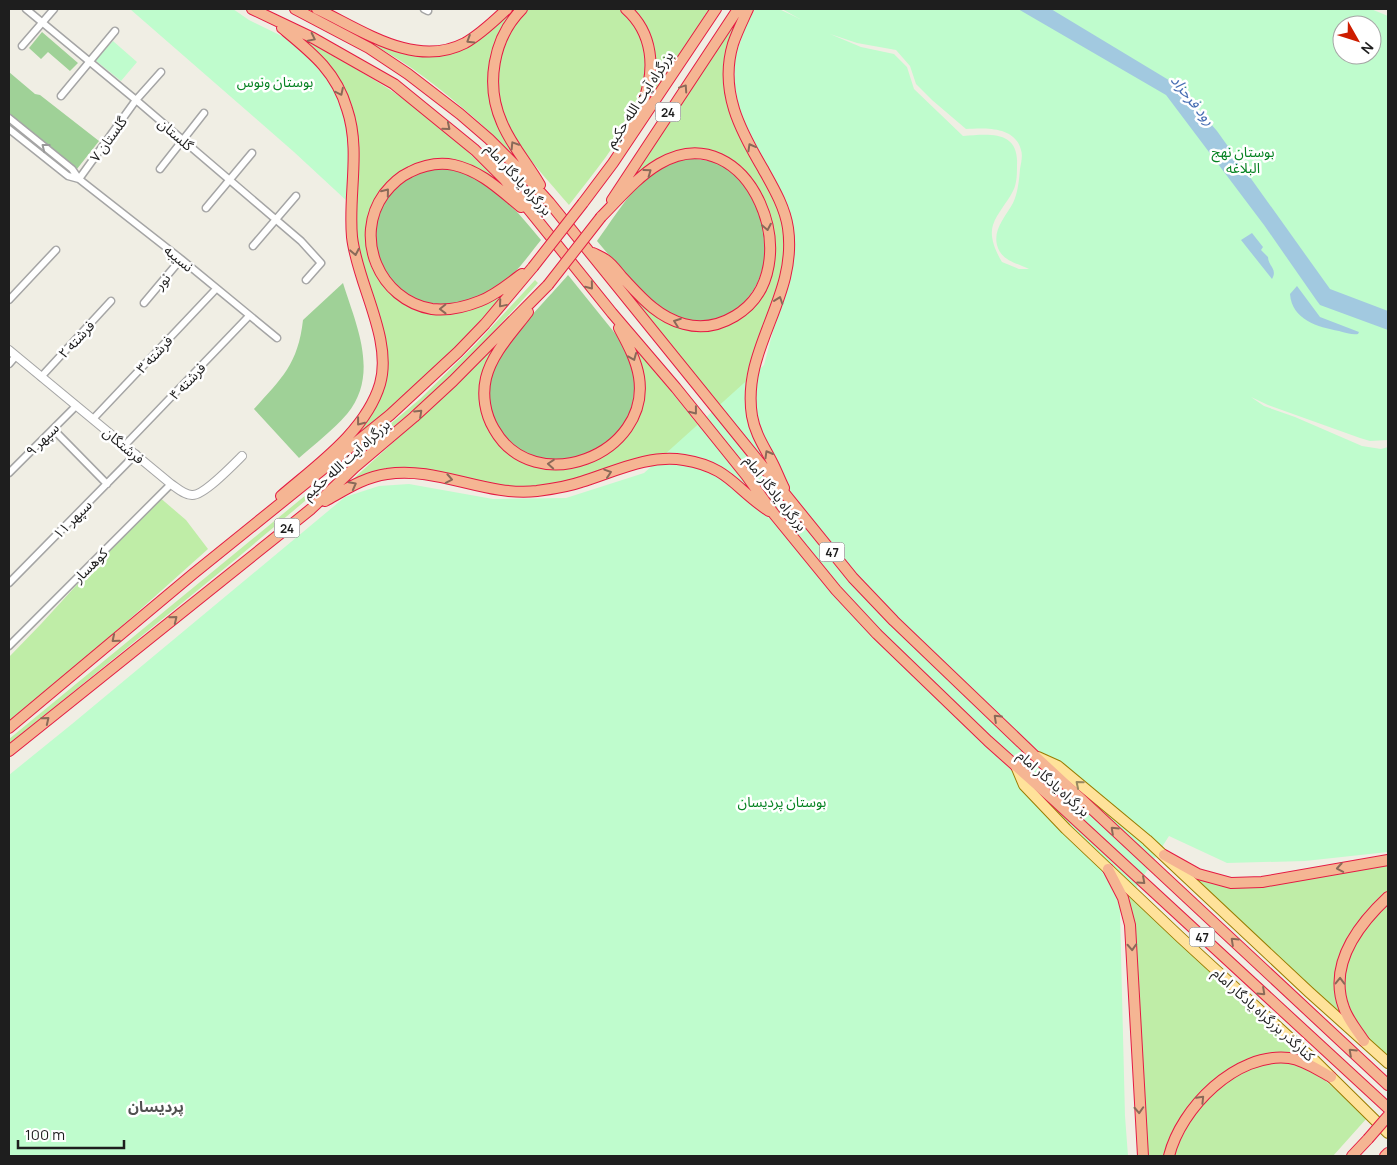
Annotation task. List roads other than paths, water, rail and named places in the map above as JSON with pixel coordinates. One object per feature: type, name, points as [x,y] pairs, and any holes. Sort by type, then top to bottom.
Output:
[{"type":"highway","name":"بزرگراه یادگار امام","points":[[252,9],[313,38],[394,84],[482,157],[505,180],[612,313],[676,388],[836,590],[877,634],[988,742],[1388,1108]]},
{"type":"highway","name":"بزرگراه یادگار امام","points":[[295,9],[369,48],[435,94],[489,139],[549,202],[853,578],[894,621],[1035,756],[1388,1085]]},
{"type":"highway","points":[[317,9],[400,48],[423,52],[442,50],[463,44],[481,32],[507,9]]},
{"type":"highway","points":[[522,9],[509,24],[499,46],[494,73],[495,100],[497,111],[506,132],[549,202]]},
{"type":"highway","points":[[613,163],[647,91],[651,64],[650,49],[641,25],[626,9]]},
{"type":"highway","name":"بزرگراه آیت الله حکیم","points":[[9,728],[416,392],[485,324],[533,267],[613,163],[716,9]]},
{"type":"highway","name":"24","points":[[548,285],[601,217],[738,9]]},
{"type":"highway","points":[[748,9],[733,45],[730,58],[729,88],[740,128],[779,200],[788,226],[789,240],[789,257],[782,293],[754,366],[750,388],[751,406],[756,432],[788,498]]},
{"type":"highway","points":[[194,574],[351,433],[372,404],[380,383],[382,369],[383,358],[380,342],[359,271],[352,236],[353,153],[348,109],[330,72],[317,58],[272,19]]},
{"type":"highway","points":[[588,250],[607,260],[641,298],[658,312],[686,325],[708,326],[730,319],[748,306],[762,285],[767,271],[770,242],[769,228],[762,207],[757,195],[738,170],[720,159],[697,154],[683,154],[660,163],[642,176],[601,217]]},
{"type":"highway","points":[[533,267],[481,301],[453,309],[433,309],[403,298],[385,281],[376,265],[370,238],[374,212],[387,190],[406,174],[431,165],[454,165],[477,173],[534,217]]},
{"type":"highway","points":[[548,285],[497,353],[489,368],[484,389],[486,408],[496,434],[510,449],[529,461],[558,465],[584,460],[606,449],[622,435],[628,426],[638,401],[639,376],[636,363],[612,313]]},
{"type":"highway","name":"بزرگراه آیت الله حکیم","points":[[9,751],[311,509],[355,467],[453,381],[548,285]]},
{"type":"highway","points":[[311,509],[361,481],[387,474],[426,475],[489,488],[534,491],[579,483],[637,464],[668,459],[696,462],[714,468],[774,514]]},
{"type":"highway","points":[[1164,855],[1198,874],[1231,884],[1262,882],[1388,860]]},
{"type":"highway","points":[[1108,869],[1123,898],[1130,925],[1142,1156]]},
{"type":"highway","points":[[1364,1041],[1349,1020],[1340,998],[1340,970],[1353,937],[1388,897]]},
{"type":"highway","points":[[1169,1156],[1176,1136],[1188,1115],[1211,1089],[1238,1069],[1265,1059],[1290,1058],[1331,1077]]},
{"type":"highway","points":[[1352,1156],[1388,1116]]},
{"type":"main road","points":[[1035,756],[1058,766],[1164,855],[1297,981],[1388,1063]]},
{"type":"main road","name":"کنارگذر بزرگراه یادگار امام","points":[[1016,766],[1024,785],[1108,869],[1331,1077],[1388,1133]]},
{"type":"street","name":"گلستان","points":[[26,9],[301,241],[321,262],[306,280]]},
{"type":"street","points":[[22,46],[54,9]]},
{"type":"street","points":[[61,96],[88,61],[115,31]]},
{"type":"street","name":"گلستان ۷","points":[[79,179],[136,100],[161,72]]},
{"type":"street","points":[[160,169],[204,113]]},
{"type":"street","points":[[9,118],[72,169],[79,179]]},
{"type":"street","points":[[9,129],[68,176],[79,179]]},
{"type":"street","points":[[206,208],[252,153]]},
{"type":"street","name":"نسیبه","points":[[79,179],[277,338]]},
{"type":"street","points":[[253,246],[296,196]]},
{"type":"street","points":[[9,300],[56,250]]},
{"type":"street","name":"نور","points":[[144,303],[181,259]]},
{"type":"street","name":"فرشته ۳","points":[[93,419],[216,289]]},
{"type":"street","name":"فرشته ۲","points":[[41,377],[111,301]]},
{"type":"street","name":"فرشته ۴","points":[[125,445],[249,316]]},
{"type":"street","name":"فرشتگان","points":[[9,350],[171,484],[186,494],[196,495],[204,490],[242,456]]},
{"type":"street","points":[[9,364],[16,356]]},
{"type":"street","name":"سپهر ۹","points":[[9,473],[76,406]]},
{"type":"street","points":[[53,429],[107,484]]},
{"type":"street","name":"سپهر ۱۱","points":[[9,583],[136,454]]},
{"type":"street","name":"کوهسار","points":[[9,646],[171,484]]},
{"type":"water","points":[[1018,9],[1051,9],[1177,85],[1217,131],[1330,289],[1388,311],[1388,330],[1320,305],[1264,225],[1166,95]]},
{"type":"water","points":[[1252,233],[1263,247],[1261,250],[1268,257],[1274,273],[1272,279],[1241,240]]},
{"type":"water","points":[[1297,286],[1320,317],[1359,332],[1358,334],[1349,334],[1307,321],[1292,303],[1290,294]]},
{"type":"district","name":"پردیسان","points":[[156,1106]]},
{"type":"park label","name":"بوستان ونوس","points":[[275,81]]},
{"type":"park label","name":"بوستان نهج البلاغه","points":[[1243,160]]},
{"type":"park label","name":"بوستان پردیسان","points":[[782,801]]},
{"type":"water label","name":"رود فرحزاد","points":[[1193,100]]}]
